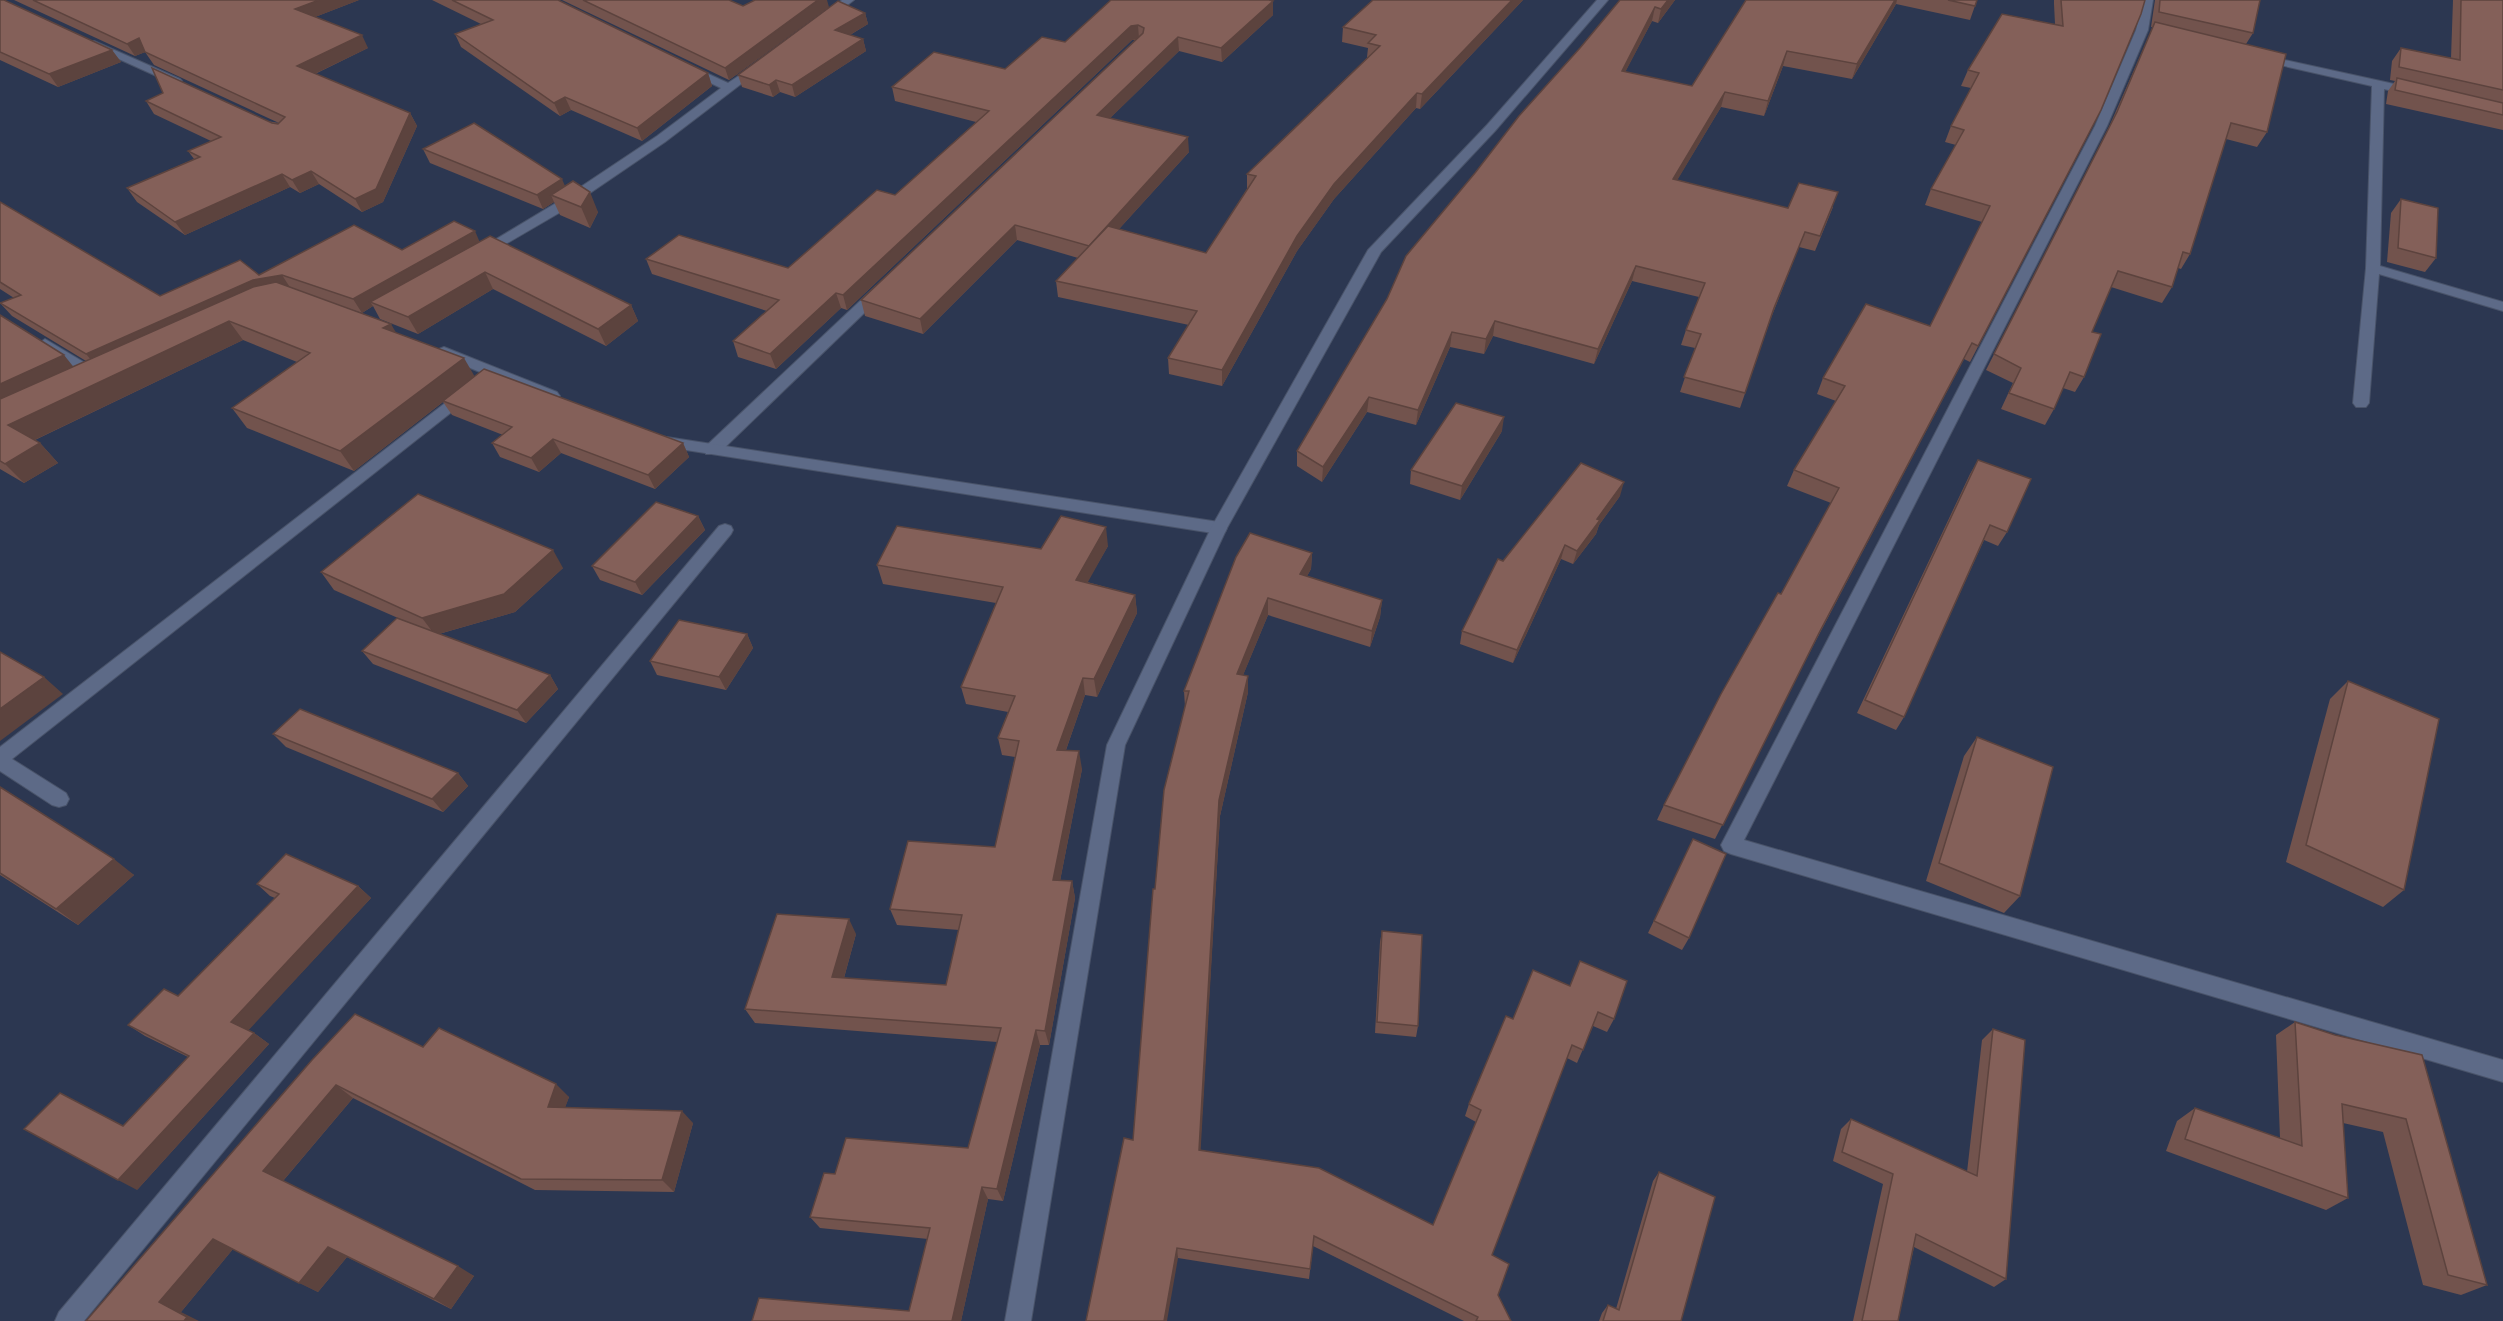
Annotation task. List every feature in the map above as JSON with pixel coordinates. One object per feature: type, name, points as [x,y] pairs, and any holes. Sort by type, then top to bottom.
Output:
[{"type":"street","points":[[812,27],[849,0]]},
{"type":"street","points":[[1018,1321],[1116,746],[1219,528],[1375,250],[1491,128],[1603,0]]},
{"type":"street","points":[[2148,0],[2147,32],[2102,126],[1731,845],[2503,1071]]},
{"type":"street","points":[[84,39],[190,87]]},
{"type":"street","points":[[2254,56],[2423,94]]},
{"type":"street","points":[[464,262],[566,203],[661,139],[765,61]]},
{"type":"street","points":[[675,62],[728,87]]},
{"type":"street","points":[[2361,403],[2373,268],[2378,84]]},
{"type":"street","points":[[2373,268],[2503,306]]},
{"type":"street","points":[[712,450],[891,279]]},
{"type":"street","points":[[29,334],[96,376]]},
{"type":"street","points":[[429,346],[570,403]]},
{"type":"street","points":[[59,798],[0,760],[494,372]]},
{"type":"street","points":[[645,434],[667,443],[1219,528]]},
{"type":"street","points":[[68,1321],[725,530]]},
{"type":"building","points":[[0,0],[112,50],[49,74],[0,52]]},
{"type":"building","points":[[33,0],[319,0],[295,9],[362,35],[297,66],[410,113],[376,189],[355,199],[311,171],[292,180],[282,174],[175,222],[127,188],[200,157],[188,151],[221,137],[146,101],[163,93],[152,68],[272,123],[278,124],[285,117],[145,52],[139,38],[127,44]]},
{"type":"building","points":[[452,0],[558,0],[708,73],[637,128],[565,97],[554,103],[455,34],[493,20]]},
{"type":"building","points":[[583,0],[729,0],[743,6],[755,0],[818,0],[725,68]]},
{"type":"building","points":[[1111,0],[1273,1],[1221,48],[1178,37],[1097,115],[1188,137],[1089,246],[1015,225],[920,319],[861,300],[1143,33],[1144,28],[1138,25],[1131,26],[843,295],[836,293],[770,354],[733,341],[779,300],[646,259],[679,235],[788,268],[877,190],[895,195],[989,111],[892,87],[934,52],[1005,69],[1042,37],[1065,42]]},
{"type":"building","points":[[1373,0],[1512,0],[1422,94],[1417,93],[1334,184],[1297,236],[1222,370],[1168,358],[1197,311],[1056,281],[1108,226],[1206,253],[1256,176],[1247,174],[1380,46],[1368,43],[1376,35],[1343,27]]},
{"type":"building","points":[[1620,0],[1668,0],[1661,9],[1655,7],[1622,71],[1692,86],[1746,0],[1895,0],[1857,64],[1787,51],[1768,101],[1725,92],[1673,179],[1788,208],[1799,183],[1838,192],[1820,236],[1805,232],[1774,308],[1745,393],[1684,377],[1701,334],[1686,330],[1705,283],[1636,266],[1598,349],[1495,321],[1486,339],[1452,332],[1418,410],[1369,397],[1323,467],[1297,451],[1387,299],[1406,256],[1519,116]]},
{"type":"building","points":[[1948,0],[1977,0],[1975,6]]},
{"type":"building","points":[[2061,0],[2145,0],[2101,110],[1978,346],[1972,343],[1819,633],[1723,825],[1664,805],[1721,694],[1778,593],[1781,594],[1839,488],[1794,470],[1845,386],[1823,378],[1866,304],[1930,326],[1990,206],[1931,189],[1964,130],[1951,126],[1979,73],[1968,70],[2002,14],[2063,26]]},
{"type":"building","points":[[2160,0],[2260,0],[2253,33],[2159,12]]},
{"type":"building","points":[[2461,0],[2503,0],[2503,90],[2399,67],[2401,48],[2460,60]]},
{"type":"building","points":[[838,1],[865,13],[835,30],[863,39],[792,85],[776,80],[769,85],[738,75]]},
{"type":"building","points":[[2155,22],[2286,54],[2267,132],[2231,123],[2190,254],[2183,252],[2172,287],[2118,271],[2092,332],[2101,334],[2084,377],[2070,372],[2054,409],[2009,393],[2021,368],[1994,354],[2117,112]]},
{"type":"building","points":[[2397,78],[2503,103],[2503,115],[2395,90]]},
{"type":"building","points":[[474,123],[562,179],[537,195],[423,149]]},
{"type":"building","points":[[573,181],[590,192],[581,207],[551,195]]},
{"type":"building","points":[[2401,199],[2438,208],[2436,258],[2398,248]]},
{"type":"building","points":[[0,202],[160,296],[240,260],[259,275],[354,225],[402,250],[454,221],[475,231],[353,299],[282,275],[253,280],[86,354],[0,303],[21,295],[0,282]]},
{"type":"building","points":[[490,236],[631,305],[598,329],[485,272],[408,317],[370,302]]},
{"type":"building","points":[[276,282],[391,324],[383,328],[464,358],[340,451],[232,408],[310,353],[229,321],[8,425],[40,443],[5,464],[0,461],[0,399],[253,287]]},
{"type":"building","points":[[0,315],[64,355],[0,384]]},
{"type":"building","points":[[484,369],[683,443],[648,475],[553,439],[531,458],[492,443],[512,427],[443,401]]},
{"type":"building","points":[[1456,403],[1504,417],[1462,486],[1411,470]]},
{"type":"building","points":[[1978,460],[2031,479],[2007,532],[1990,525],[1904,717],[1865,700]]},
{"type":"building","points":[[1581,463],[1624,482],[1577,551],[1565,545],[1517,650],[1462,631],[1498,559],[1503,561]]},
{"type":"building","points":[[418,494],[553,550],[504,594],[422,618],[321,572]]},
{"type":"building","points":[[656,502],[698,516],[635,582],[592,566]]},
{"type":"building","points":[[1061,516],[1106,527],[1076,580],[1135,595],[1094,679],[1083,678],[1057,750],[1079,751],[1053,880],[1072,881],[1045,1031],[1036,1030],[997,1189],[982,1187],[952,1321],[752,1321],[759,1298],[909,1311],[930,1228],[810,1217],[824,1173],[835,1174],[846,1138],[968,1148],[1001,1028],[745,1009],[777,914],[849,919],[832,977],[946,985],[962,915],[890,909],[908,841],[995,847],[1019,741],[998,738],[1015,696],[961,687],[1003,587],[877,565],[897,526],[1041,549]]},
{"type":"building","points":[[1250,533],[1312,553],[1300,574],[1382,600],[1372,631],[1268,598],[1237,674],[1248,676],[1219,800],[1199,1150],[1319,1168],[1433,1225],[1481,1110],[1469,1104],[1506,1016],[1513,1019],[1533,970],[1570,986],[1580,961],[1627,981],[1614,1019],[1598,1012],[1583,1050],[1572,1045],[1492,1255],[1509,1264],[1498,1295],[1511,1321],[1476,1321],[1478,1317],[1314,1236],[1310,1269],[1177,1248],[1164,1321],[1086,1321],[1124,1138],[1133,1140],[1153,889],[1155,889],[1164,790],[1189,691],[1184,691],[1236,557]]},
{"type":"building","points":[[397,618],[550,675],[517,710],[362,651]]},
{"type":"building","points":[[679,620],[747,634],[719,677],[650,661]]},
{"type":"building","points":[[0,652],[44,677],[0,709]]},
{"type":"building","points":[[2348,681],[2439,719],[2404,890],[2306,845]]},
{"type":"building","points":[[300,709],[458,773],[432,799],[273,734]]},
{"type":"building","points":[[1977,737],[2053,767],[2020,896],[1939,863]]},
{"type":"building","points":[[0,787],[114,859],[56,909],[0,873]]},
{"type":"building","points":[[1693,839],[1726,854],[1689,938],[1654,921]]},
{"type":"building","points":[[286,854],[358,886],[231,1022],[254,1033],[118,1180],[24,1129],[60,1093],[123,1126],[189,1056],[128,1025],[164,989],[178,996],[279,894],[257,884]]},
{"type":"building","points":[[1382,931],[1422,935],[1418,1026],[1377,1022]]},
{"type":"building","points":[[355,1014],[423,1047],[439,1028],[556,1084],[548,1107],[682,1111],[662,1180],[521,1179],[336,1085],[263,1171],[458,1266],[434,1299],[328,1247],[299,1283],[213,1239],[159,1302],[187,1317],[184,1321],[86,1321],[312,1060]]},
{"type":"building","points":[[2295,1022],[2335,1035],[2422,1055],[2487,1285],[2448,1275],[2406,1119],[2342,1104],[2348,1198],[2185,1139],[2195,1108],[2302,1146]]},
{"type":"building","points":[[1993,1029],[2025,1040],[2006,1279],[1916,1234],[1898,1321],[1862,1321],[1893,1174],[1842,1152],[1851,1119],[1977,1176]]},
{"type":"building","points":[[1659,1172],[1715,1197],[1681,1321],[1603,1321],[1608,1305],[1619,1310]]}]
